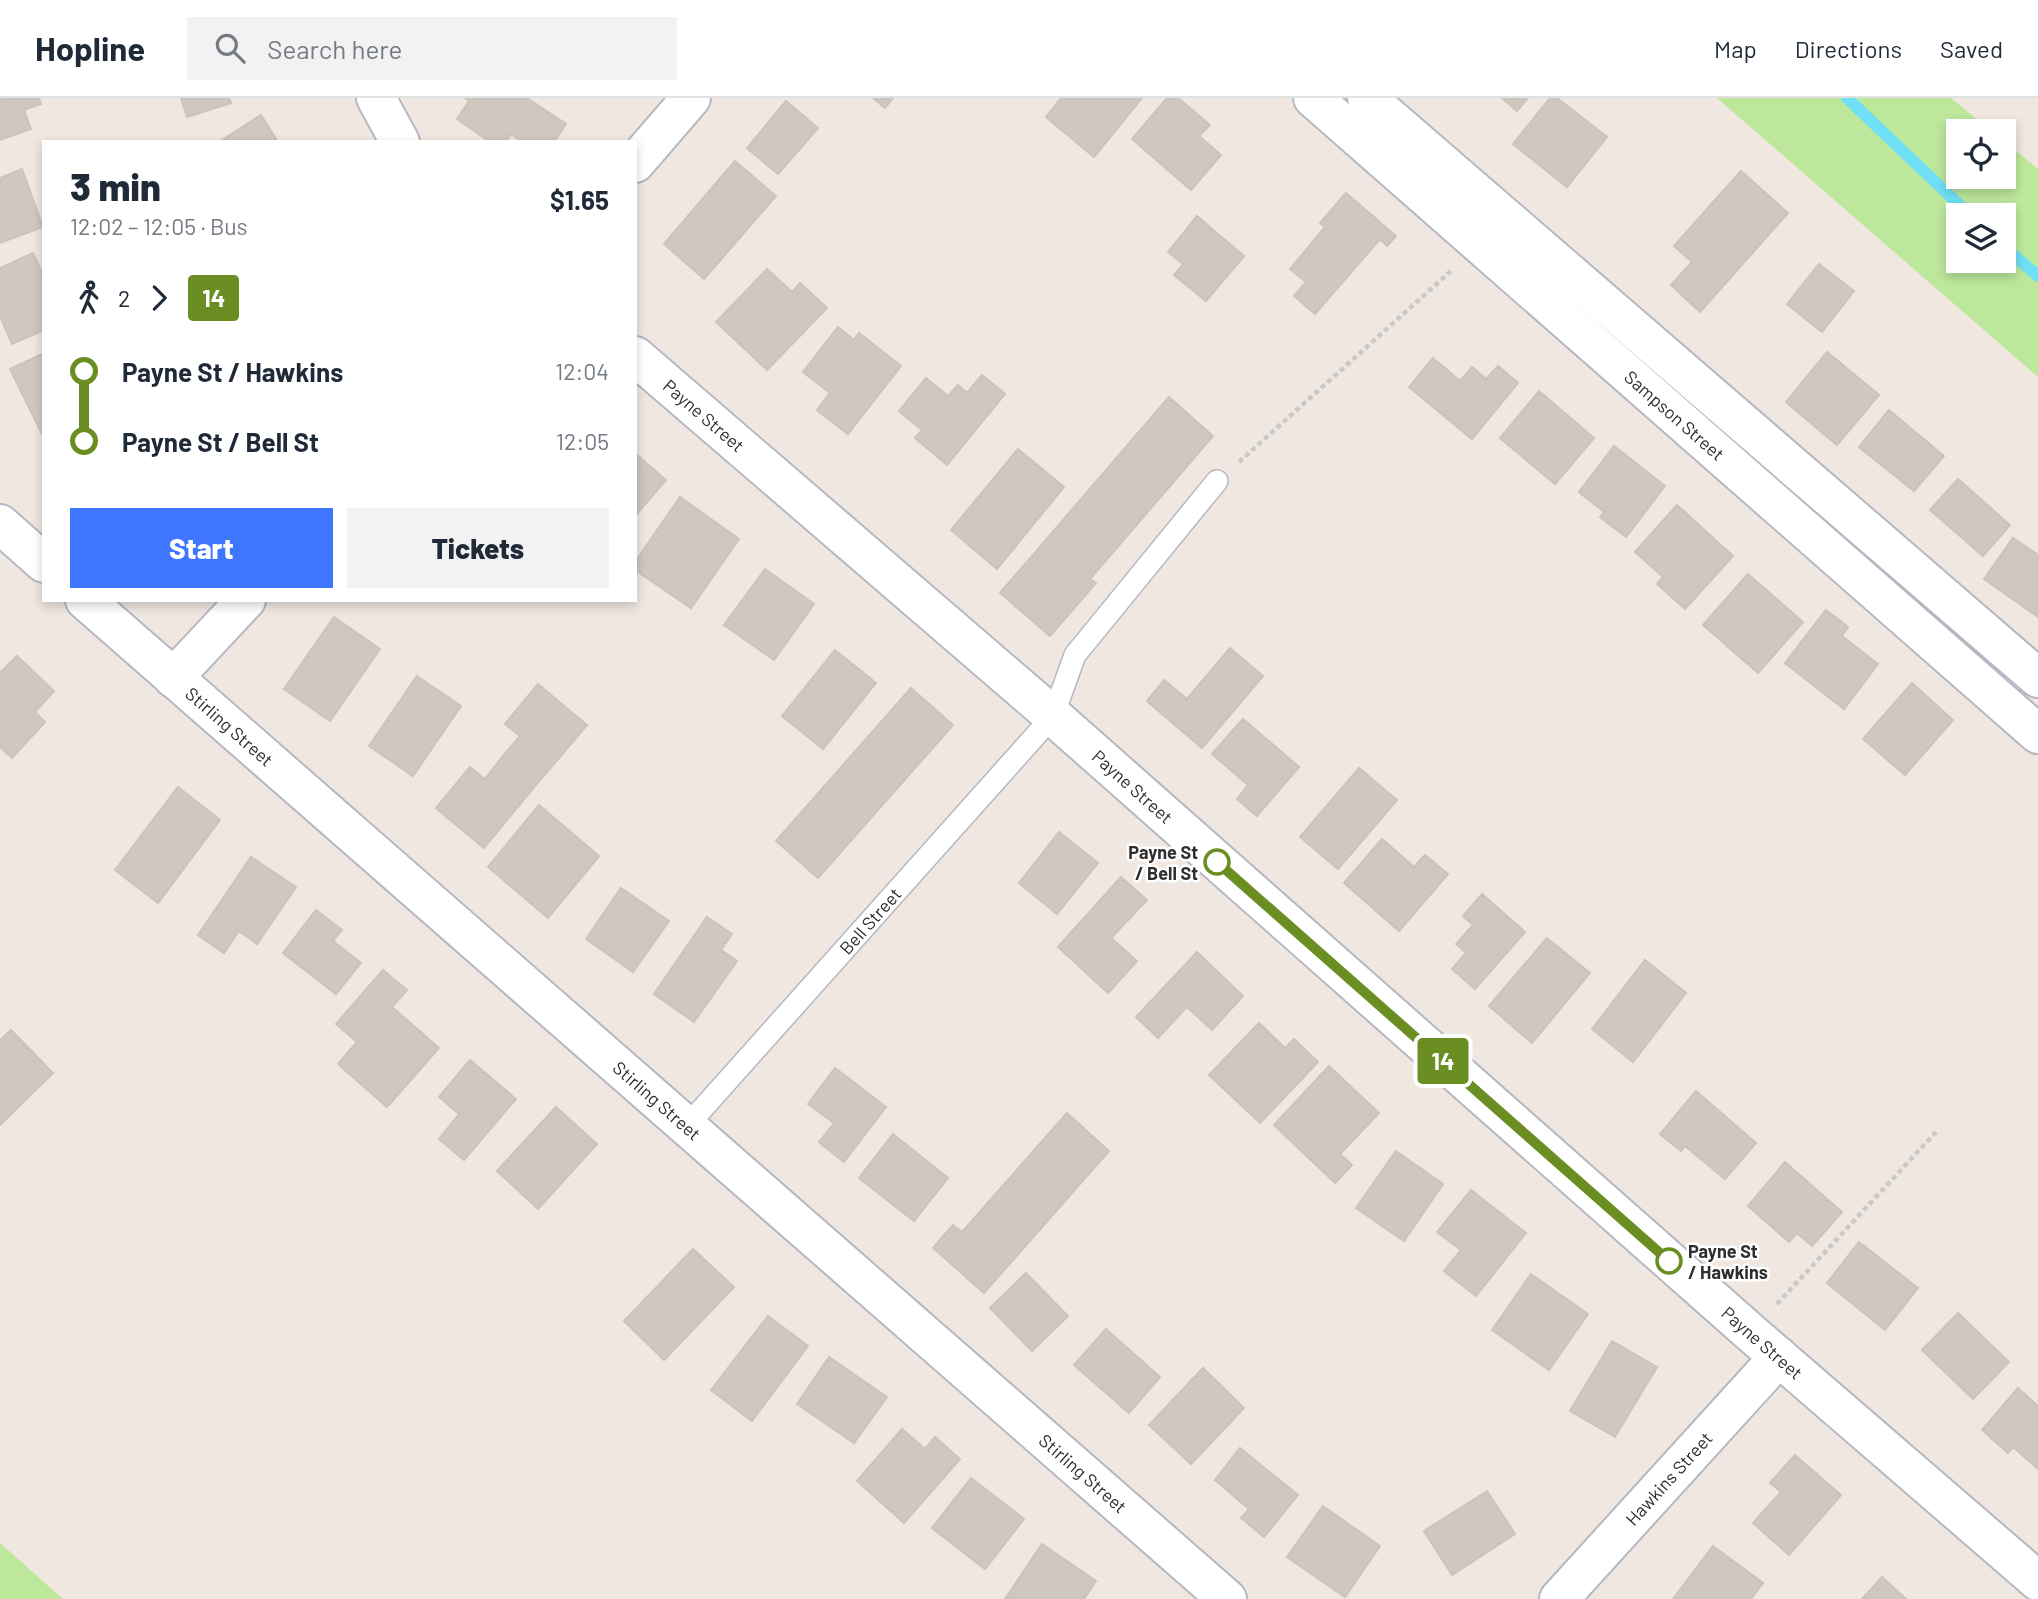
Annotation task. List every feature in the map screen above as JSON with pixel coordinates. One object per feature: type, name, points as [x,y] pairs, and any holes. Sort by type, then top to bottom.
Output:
[{"type":"street","points":[[376,98],[399,140]]},
{"type":"street","points":[[637,161],[691,98]]},
{"type":"street","name":"Sampson Street","points":[[1312,98],[2038,734]]},
{"type":"street","points":[[1367,98],[2038,678]]},
{"type":"street","name":"Payne Street","points":[[637,358],[1053,716],[1751,1333],[2038,1580]]},
{"type":"street","points":[[0,524],[42,561]]},
{"type":"street","name":"Stirling Street","points":[[87,602],[1227,1599]]},
{"type":"street","points":[[173,678],[244,602]]},
{"type":"street","name":"Hawkins Street","points":[[1559,1599],[1779,1357]]},
{"type":"lane","points":[[1053,716],[1075,655],[1217,481]]},
{"type":"lane","name":"Bell Street","points":[[687,1126],[1053,716]]},
{"type":"path","points":[[1217,481],[1480,245]]},
{"type":"path","points":[[1751,1333],[1936,1132]]},
{"type":"green space","points":[[1717,98],[1951,98],[1976,119],[1946,119],[1946,189],[2016,189],[2016,151],[2038,169],[2038,377]]},
{"type":"green space","points":[[0,1543],[63,1599],[0,1599]]},
{"type":"building","points":[[0,98],[39,98],[41,104],[24,110],[31,129],[0,140]]},
{"type":"building","points":[[181,98],[229,98],[231,103],[187,117]]},
{"type":"building","points":[[465,98],[527,98],[566,124],[555,140],[520,140],[511,134],[507,140],[487,140],[457,119],[469,101]]},
{"type":"building","points":[[873,98],[893,98],[885,108]]},
{"type":"building","points":[[1061,98],[1142,98],[1094,157],[1046,117]]},
{"type":"building","points":[[1167,98],[1178,98],[1210,125],[1199,136],[1221,155],[1191,190],[1132,139]]},
{"type":"building","points":[[1502,98],[1528,98],[1517,111]]},
{"type":"building","points":[[1550,98],[1557,98],[1607,137],[1567,187],[1513,144]]},
{"type":"building","points":[[786,101],[818,128],[778,174],[747,148]]},
{"type":"building","points":[[261,115],[277,140],[222,140]]},
{"type":"building","points":[[735,161],[776,196],[704,279],[664,244]]},
{"type":"building","points":[[22,169],[42,227],[0,243],[0,178]]},
{"type":"building","points":[[1741,171],[1788,213],[1700,312],[1671,285],[1692,262],[1674,246]]},
{"type":"building","points":[[1346,193],[1396,236],[1387,246],[1380,239],[1315,314],[1294,296],[1306,282],[1290,269],[1325,227],[1320,223]]},
{"type":"building","points":[[1197,216],[1244,256],[1206,301],[1174,275],[1183,264],[1168,252]]},
{"type":"building","points":[[33,253],[42,273],[42,331],[12,344],[0,316],[0,268]]},
{"type":"building","points":[[1819,264],[1854,291],[1822,332],[1787,304]]},
{"type":"building","points":[[767,269],[792,292],[800,283],[827,308],[767,370],[716,322]]},
{"type":"building","points":[[838,327],[854,340],[859,333],[901,366],[848,434],[817,410],[830,393],[803,372]]},
{"type":"building","points":[[1827,352],[1879,395],[1837,445],[1786,402]]},
{"type":"building","points":[[42,354],[42,434],[10,369]]},
{"type":"building","points":[[1433,358],[1460,381],[1472,367],[1486,379],[1498,366],[1518,383],[1472,439],[1409,387]]},
{"type":"building","points":[[982,375],[1005,394],[947,465],[915,438],[922,430],[899,411],[926,378],[948,396],[958,385],[967,393]]},
{"type":"building","points":[[1539,391],[1594,438],[1555,484],[1500,438]]},
{"type":"building","points":[[1169,397],[1213,436],[1090,579],[1096,583],[1050,636],[1000,593]]},
{"type":"building","points":[[1889,410],[1944,456],[1914,491],[1859,447]]},
{"type":"building","points":[[1614,446],[1665,486],[1626,537],[1600,517],[1604,512],[1579,492]]},
{"type":"building","points":[[1018,449],[1064,487],[997,569],[951,530]]},
{"type":"building","points":[[637,455],[666,480],[637,514]]},
{"type":"building","points":[[1958,479],[2010,525],[1983,556],[1930,510]]},
{"type":"building","points":[[680,497],[739,539],[691,608],[637,571],[637,559]]},
{"type":"building","points":[[1677,505],[1733,556],[1685,609],[1657,584],[1663,577],[1635,552]]},
{"type":"building","points":[[2013,538],[2038,555],[2038,617],[1984,579]]},
{"type":"building","points":[[765,569],[814,604],[774,660],[724,625]]},
{"type":"building","points":[[1748,574],[1803,622],[1758,673],[1703,625]]},
{"type":"building","points":[[1826,610],[1848,627],[1842,636],[1878,664],[1844,709],[1785,663]]},
{"type":"building","points":[[334,617],[380,649],[330,721],[284,689]]},
{"type":"building","points":[[1230,648],[1263,676],[1202,748],[1147,701],[1164,680],[1187,699]]},
{"type":"building","points":[[835,650],[876,683],[823,749],[782,716]]},
{"type":"building","points":[[17,656],[54,691],[35,712],[45,722],[12,758],[0,747],[0,673]]},
{"type":"building","points":[[417,676],[461,706],[413,776],[369,746]]},
{"type":"building","points":[[1912,683],[1953,720],[1905,775],[1863,739]]},
{"type":"building","points":[[538,684],[587,725],[536,785],[502,757],[520,736],[505,724]]},
{"type":"building","points":[[911,688],[953,725],[818,878],[776,841]]},
{"type":"building","points":[[1243,719],[1299,767],[1257,816],[1237,799],[1248,785],[1212,754]]},
{"type":"building","points":[[502,757],[536,785],[484,848],[436,808],[470,767],[485,779]]},
{"type":"building","points":[[1359,768],[1397,800],[1338,869],[1300,837]]},
{"type":"building","points":[[178,787],[220,820],[158,903],[115,870]]},
{"type":"building","points":[[539,805],[599,856],[548,918],[488,867]]},
{"type":"building","points":[[1059,832],[1098,863],[1057,914],[1019,883]]},
{"type":"building","points":[[1382,839],[1414,867],[1425,855],[1448,874],[1399,931],[1344,883]]},
{"type":"building","points":[[251,857],[296,887],[257,944],[239,931],[224,953],[198,935]]},
{"type":"building","points":[[1121,877],[1147,900],[1111,938],[1137,961],[1108,993],[1058,947]]},
{"type":"building","points":[[621,888],[669,921],[633,972],[586,939]]},
{"type":"building","points":[[1482,894],[1525,932],[1475,989],[1452,969],[1466,953],[1456,944],[1473,925],[1463,916]]},
{"type":"building","points":[[316,910],[342,930],[333,941],[361,963],[336,994],[283,953]]},
{"type":"building","points":[[707,917],[732,934],[721,950],[737,961],[694,1022],[654,994]]},
{"type":"building","points":[[1547,938],[1590,973],[1532,1043],[1489,1006]]},
{"type":"building","points":[[1197,952],[1243,996],[1212,1030],[1187,1007],[1158,1038],[1136,1017]]},
{"type":"building","points":[[1645,960],[1686,993],[1633,1062],[1592,1029]]},
{"type":"building","points":[[383,970],[407,990],[392,1007],[439,1048],[387,1107],[338,1064],[357,1042],[336,1024]]},
{"type":"building","points":[[1259,1023],[1285,1048],[1294,1039],[1318,1062],[1260,1123],[1209,1075]]},
{"type":"building","points":[[11,1030],[53,1073],[0,1125],[0,1040]]},
{"type":"building","points":[[470,1060],[516,1099],[464,1160],[439,1139],[459,1114],[439,1097]]},
{"type":"building","points":[[1329,1066],[1379,1113],[1340,1154],[1352,1165],[1335,1183],[1274,1125]]},
{"type":"building","points":[[835,1068],[886,1107],[844,1162],[819,1142],[834,1123],[808,1104]]},
{"type":"building","points":[[1696,1091],[1756,1143],[1725,1179],[1685,1146],[1681,1151],[1660,1134]]},
{"type":"building","points":[[556,1107],[597,1144],[538,1209],[497,1171]]},
{"type":"building","points":[[1067,1113],[1109,1151],[984,1293],[933,1248],[953,1225],[962,1232]]},
{"type":"building","points":[[893,1134],[948,1178],[914,1221],[859,1178]]},
{"type":"building","points":[[1396,1151],[1443,1184],[1404,1241],[1356,1208]]},
{"type":"building","points":[[1785,1162],[1842,1212],[1812,1246],[1797,1233],[1789,1242],[1748,1206]]},
{"type":"building","points":[[1471,1190],[1526,1233],[1476,1296],[1444,1271],[1461,1250],[1437,1232]]},
{"type":"building","points":[[1859,1242],[1918,1288],[1885,1330],[1827,1283]]},
{"type":"building","points":[[693,1249],[734,1287],[664,1360],[624,1321]]},
{"type":"building","points":[[1026,1273],[1068,1316],[1032,1351],[990,1308]]},
{"type":"building","points":[[1531,1274],[1588,1314],[1549,1370],[1492,1330]]},
{"type":"building","points":[[1958,1313],[2009,1362],[1973,1399],[1922,1350]]},
{"type":"building","points":[[768,1316],[808,1346],[752,1421],[711,1390]]},
{"type":"building","points":[[1106,1329],[1160,1377],[1129,1413],[1074,1365]]},
{"type":"building","points":[[1612,1341],[1657,1367],[1615,1437],[1570,1411]]},
{"type":"building","points":[[829,1357],[887,1397],[854,1443],[797,1404]]},
{"type":"building","points":[[1203,1368],[1244,1408],[1191,1464],[1149,1425]]},
{"type":"building","points":[[2018,1388],[2038,1406],[2038,1469],[2013,1447],[2008,1453],[1982,1430]]},
{"type":"building","points":[[902,1429],[925,1449],[935,1437],[960,1459],[904,1523],[857,1481]]},
{"type":"building","points":[[1240,1448],[1298,1495],[1264,1537],[1241,1518],[1249,1509],[1215,1480]]},
{"type":"building","points":[[1795,1455],[1841,1495],[1789,1555],[1753,1523],[1781,1492],[1770,1483]]},
{"type":"building","points":[[971,1478],[1024,1519],[985,1569],[932,1528]]},
{"type":"building","points":[[1487,1491],[1515,1534],[1452,1575],[1424,1531]]},
{"type":"building","points":[[1323,1506],[1380,1546],[1345,1597],[1287,1557]]},
{"type":"building","points":[[1042,1544],[1096,1581],[1084,1599],[1005,1599]]},
{"type":"building","points":[[1713,1546],[1763,1583],[1751,1599],[1673,1599]]},
{"type":"building","points":[[1882,1577],[1906,1599],[1862,1599]]},
{"type":"waterway","points":[[1847,98],[1957,203]]},
{"type":"waterway","points":[[2016,257],[2038,276]]},
{"type":"bus line","name":"14","points":[[1217,862],[1669,1261]]},
{"type":"place","name":"Payne St / Bell St","points":[[1217,862]]},
{"type":"place","name":"Payne St / Hawkins","points":[[1669,1261]]}]
